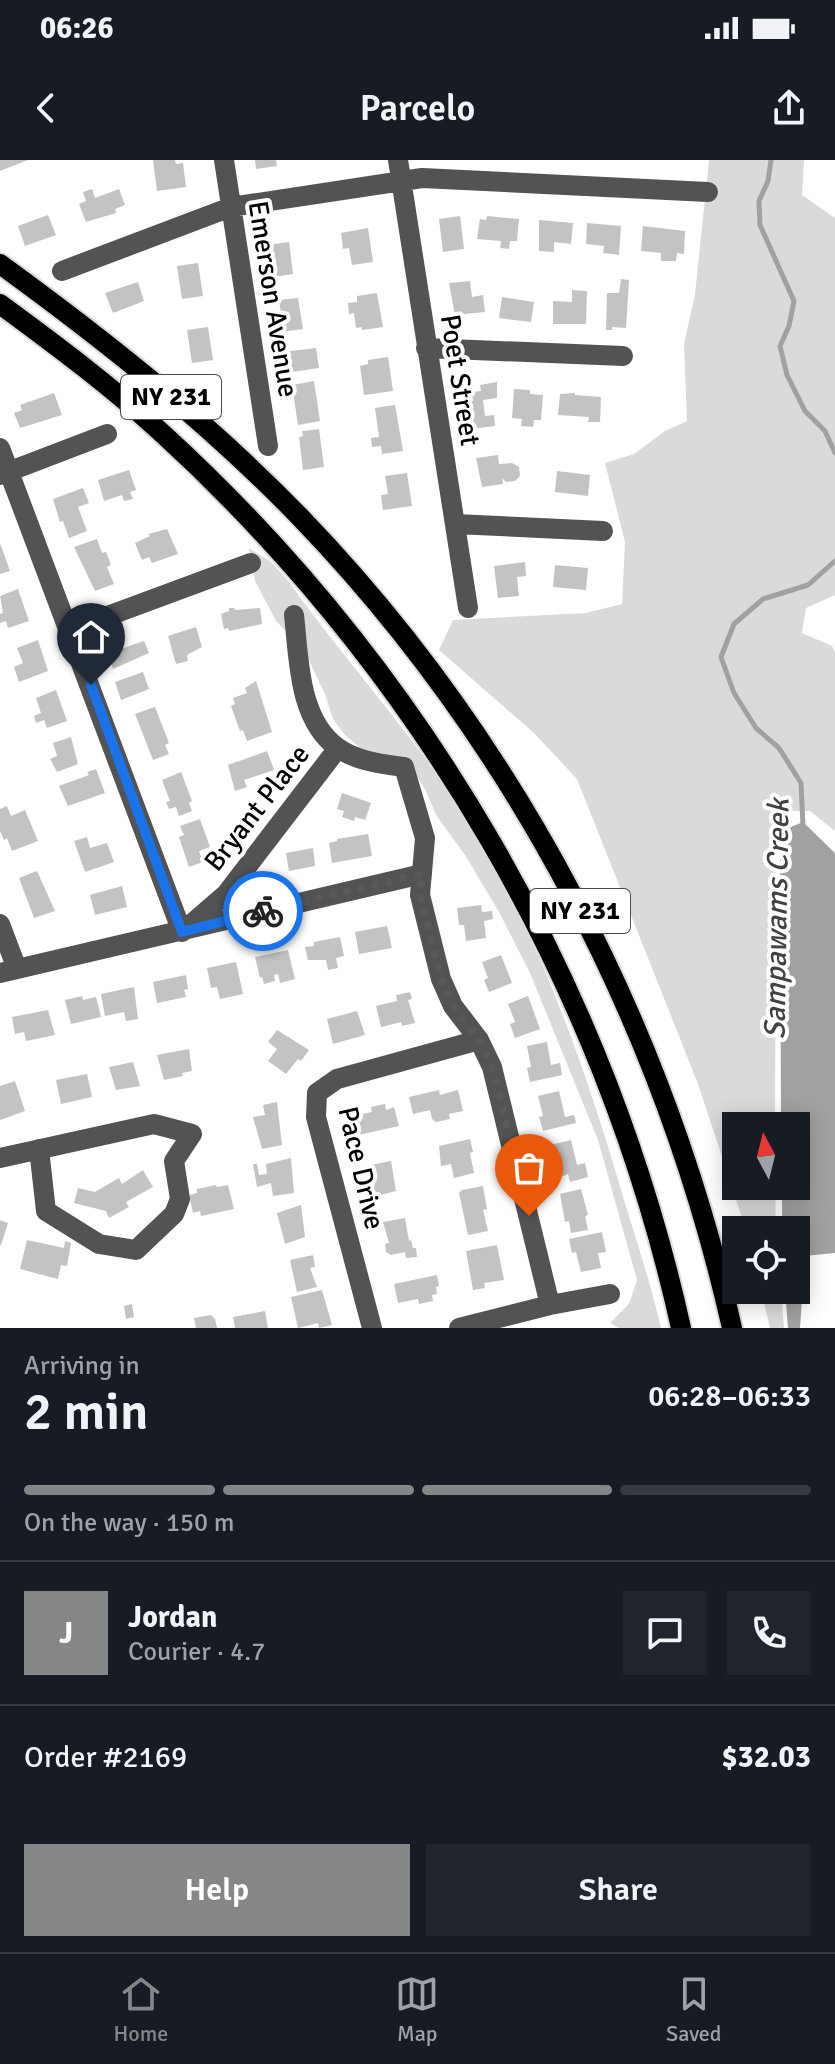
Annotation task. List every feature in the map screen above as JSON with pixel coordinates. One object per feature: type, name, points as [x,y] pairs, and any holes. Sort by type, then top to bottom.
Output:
[{"type":"main road","name":"NY 231","points":[[0,264],[141,371],[269,486],[359,582],[464,719],[512,790],[557,866],[633,1022],[666,1102],[694,1185],[732,1328]]},
{"type":"main road","name":"NY 231","points":[[0,304],[127,402],[244,513],[284,555],[366,655],[440,759],[472,808],[535,921],[590,1039],[622,1122],[648,1203],[681,1328]]},
{"type":"street","name":"Emerson Avenue","points":[[224,160],[268,446]]},
{"type":"street","name":"Poet Street","points":[[398,160],[468,608]]},
{"type":"street","points":[[62,271],[231,207],[422,178],[708,192]]},
{"type":"street","points":[[426,348],[623,356]]},
{"type":"street","points":[[5,474],[107,434]]},
{"type":"street","points":[[0,448],[5,474],[70,630],[182,932]]},
{"type":"street","points":[[455,524],[603,531]]},
{"type":"street","points":[[70,630],[251,563]]},
{"type":"street","name":"Bryant Place","points":[[294,615],[301,679],[320,729],[338,748],[362,759],[404,767],[425,838],[422,874]]},
{"type":"street","name":"Bryant Place","points":[[182,932],[226,894],[338,748]]},
{"type":"street","points":[[0,924],[9,971],[422,874],[420,895],[441,979],[453,1006],[479,1040],[492,1067],[550,1305]]},
{"type":"street","name":"Pace Drive","points":[[372,1328],[316,1117],[317,1093],[337,1079],[479,1040]]},
{"type":"street","points":[[0,1158],[39,1149],[154,1124],[192,1134],[174,1161],[180,1199],[174,1214],[136,1250],[99,1244],[46,1211],[39,1149]]},
{"type":"street","points":[[459,1328],[550,1305],[610,1294]]},
{"type":"shaded area","points":[[709,160],[804,160],[802,195],[835,218],[835,595],[806,608],[802,633],[832,646],[835,652],[835,831],[810,811],[783,811],[776,825],[775,1112],[722,1112],[722,1157],[698,1084],[577,779],[533,732],[439,650],[453,620],[586,613],[622,604],[625,542],[605,463],[634,454],[665,431],[687,421],[684,344],[695,294]]},
{"type":"shaded area","points":[[249,548],[271,562],[286,578],[430,765],[499,874],[542,964],[578,1057],[610,1152],[661,1328],[619,1328],[610,1323],[629,1304],[637,1280],[598,1140],[530,973],[499,912],[465,855],[436,815],[413,770],[366,753],[345,735],[333,719],[304,650],[276,621],[255,581]]},
{"type":"shaded area","points":[[803,822],[835,853],[835,1253],[810,1256],[810,1216],[782,1216],[782,1200],[810,1200],[810,1112],[781,1112],[780,847],[788,828]]},
{"type":"shaded area","points":[[736,1200],[775,1200],[776,1216],[741,1216]]},
{"type":"shaded area","points":[[764,1304],[782,1304],[784,1328],[770,1328]]},
{"type":"shaded area","points":[[786,1304],[802,1304],[800,1328],[788,1328]]},
{"type":"building","points":[[0,160],[28,160],[0,171]]},
{"type":"building","points":[[153,160],[183,163],[186,187],[157,191]]},
{"type":"building","points":[[255,160],[276,160],[277,166],[256,169]]},
{"type":"building","points":[[92,189],[95,198],[119,189],[125,205],[115,209],[116,213],[86,222],[79,204],[86,201],[83,192]]},
{"type":"building","points":[[48,215],[56,235],[25,246],[18,226]]},
{"type":"building","points":[[460,216],[464,249],[443,252],[439,219]]},
{"type":"building","points":[[487,216],[519,219],[517,241],[510,241],[509,249],[500,248],[501,241],[477,239],[480,219],[486,220]]},
{"type":"building","points":[[539,220],[573,223],[571,244],[554,242],[554,252],[539,251]]},
{"type":"building","points":[[587,223],[621,226],[619,255],[603,253],[604,246],[586,244]]},
{"type":"building","points":[[643,226],[685,231],[684,254],[677,253],[676,261],[661,261],[661,253],[641,251]]},
{"type":"building","points":[[368,228],[373,262],[352,265],[349,248],[343,249],[341,233]]},
{"type":"building","points":[[289,242],[293,274],[272,277],[268,245]]},
{"type":"building","points":[[198,263],[203,296],[182,299],[177,266]]},
{"type":"building","points":[[621,279],[629,280],[626,328],[606,330],[607,293],[619,293]]},
{"type":"building","points":[[470,281],[472,297],[483,295],[485,312],[455,315],[449,283]]},
{"type":"building","points":[[138,282],[144,301],[113,313],[105,293]]},
{"type":"building","points":[[572,290],[587,291],[586,324],[553,324],[553,301],[572,302]]},
{"type":"building","points":[[377,293],[383,327],[356,328],[354,313],[349,314],[348,303],[357,302],[357,296]]},
{"type":"building","points":[[502,297],[534,302],[531,322],[499,318]]},
{"type":"building","points":[[298,298],[303,329],[281,332],[279,300]]},
{"type":"building","points":[[208,327],[213,360],[192,363],[187,330]]},
{"type":"building","points":[[316,348],[319,368],[285,373],[283,352]]},
{"type":"building","points":[[388,357],[393,391],[364,395],[360,366],[368,364],[368,360]]},
{"type":"building","points":[[314,381],[320,421],[298,425],[292,385]]},
{"type":"building","points":[[497,382],[497,398],[483,400],[485,416],[494,415],[495,426],[463,430],[460,403],[473,401],[472,392],[481,391],[480,385]]},
{"type":"building","points":[[514,389],[543,395],[541,420],[534,420],[533,427],[521,426],[522,419],[512,418]]},
{"type":"building","points":[[54,393],[62,415],[20,428],[14,413],[22,410],[20,405]]},
{"type":"building","points":[[560,394],[601,397],[600,422],[588,422],[589,417],[558,415]]},
{"type":"building","points":[[395,405],[403,451],[382,454],[381,446],[372,447],[371,438],[379,437],[375,408]]},
{"type":"building","points":[[319,429],[324,467],[303,470],[299,437],[303,436],[302,431]]},
{"type":"building","points":[[498,455],[499,464],[512,463],[519,467],[520,476],[515,481],[506,482],[502,478],[503,484],[482,487],[476,458]]},
{"type":"building","points":[[129,470],[136,490],[130,492],[133,499],[124,501],[122,495],[104,501],[98,480]]},
{"type":"building","points":[[557,471],[590,475],[588,496],[555,492]]},
{"type":"building","points":[[407,473],[412,506],[383,510],[381,495],[388,494],[385,476]]},
{"type":"building","points":[[83,488],[89,503],[78,507],[87,531],[69,538],[53,499]]},
{"type":"building","points":[[167,529],[178,554],[152,563],[149,557],[142,560],[135,543],[150,536],[148,534]]},
{"type":"building","points":[[97,539],[111,565],[107,567],[114,584],[95,591],[74,547]]},
{"type":"building","points":[[0,543],[10,571],[0,574]]},
{"type":"building","points":[[525,562],[526,576],[517,577],[519,596],[498,598],[494,566]]},
{"type":"building","points":[[555,565],[588,568],[586,590],[553,587]]},
{"type":"building","points":[[18,589],[29,621],[8,628],[6,621],[0,623],[0,614],[3,613],[0,596]]},
{"type":"building","points":[[229,608],[260,608],[262,624],[229,631],[228,628],[224,629],[221,614]]},
{"type":"building","points":[[196,627],[202,647],[187,655],[188,661],[176,664],[168,636]]},
{"type":"building","points":[[38,640],[48,671],[19,682],[14,667],[23,663],[17,648]]},
{"type":"building","points":[[144,641],[149,653],[113,669],[108,654],[117,648]]},
{"type":"building","points":[[143,672],[149,689],[121,700],[115,682]]},
{"type":"building","points":[[256,681],[272,732],[247,741],[231,706],[235,704],[233,698],[247,693],[245,688]]},
{"type":"building","points":[[56,690],[67,721],[47,728],[44,720],[36,723],[34,716],[41,713],[36,698]]},
{"type":"building","points":[[155,707],[169,743],[165,745],[169,754],[153,760],[135,714]]},
{"type":"building","points":[[71,737],[78,764],[57,772],[50,759],[57,756],[53,743]]},
{"type":"building","points":[[267,751],[274,770],[244,780],[247,787],[235,791],[228,765]]},
{"type":"building","points":[[96,769],[105,793],[68,806],[59,786],[89,775],[87,772]]},
{"type":"building","points":[[181,772],[192,801],[189,803],[192,811],[179,816],[176,807],[169,809],[166,802],[170,801],[162,780]]},
{"type":"building","points":[[342,793],[371,803],[365,820],[355,817],[354,821],[342,817],[344,811],[337,809]]},
{"type":"building","points":[[7,806],[11,816],[25,810],[38,841],[12,851],[7,838],[4,840],[0,831],[0,809]]},
{"type":"building","points":[[200,819],[210,847],[199,851],[203,862],[189,867],[179,837],[184,835],[180,826]]},
{"type":"building","points":[[368,834],[372,856],[332,863],[329,843]]},
{"type":"building","points":[[87,837],[90,848],[107,843],[114,862],[85,872],[74,841]]},
{"type":"building","points":[[313,848],[315,866],[289,871],[286,853]]},
{"type":"building","points":[[37,871],[55,911],[34,918],[19,878]]},
{"type":"building","points":[[122,886],[127,907],[95,915],[90,895]]},
{"type":"building","points":[[481,905],[482,912],[492,911],[493,919],[484,921],[486,938],[466,941],[464,925],[459,925],[457,908]]},
{"type":"building","points":[[387,926],[392,948],[359,954],[355,932]]},
{"type":"building","points":[[340,937],[344,956],[336,958],[338,968],[328,970],[326,960],[308,960],[305,947]]},
{"type":"building","points":[[288,950],[295,979],[280,983],[278,974],[274,975],[275,981],[264,984],[255,957]]},
{"type":"building","points":[[501,955],[512,983],[489,992],[482,962]]},
{"type":"building","points":[[236,962],[243,994],[220,999],[217,987],[211,988],[207,968]]},
{"type":"building","points":[[186,975],[186,997],[157,1003],[153,982]]},
{"type":"building","points":[[134,987],[138,1019],[126,1021],[124,1012],[105,1016],[101,994]]},
{"type":"building","points":[[410,992],[412,999],[408,1000],[415,1023],[402,1026],[401,1022],[381,1027],[376,1006],[397,1001],[396,995]]},
{"type":"building","points":[[82,996],[83,1000],[96,997],[101,1017],[71,1024],[65,1000]]},
{"type":"building","points":[[528,996],[540,1029],[515,1038],[510,1024],[515,1022],[508,1004]]},
{"type":"building","points":[[48,1010],[55,1035],[26,1041],[24,1032],[15,1034],[12,1017]]},
{"type":"building","points":[[357,1011],[365,1035],[333,1044],[327,1019]]},
{"type":"building","points":[[277,1030],[309,1050],[286,1074],[268,1061],[277,1049],[268,1042]]},
{"type":"building","points":[[547,1042],[551,1065],[560,1063],[562,1075],[530,1082],[527,1046]]},
{"type":"building","points":[[189,1049],[192,1071],[164,1080],[157,1055]]},
{"type":"building","points":[[133,1062],[140,1086],[116,1090],[109,1067]]},
{"type":"building","points":[[87,1074],[92,1097],[61,1104],[56,1080]]},
{"type":"building","points":[[15,1081],[25,1111],[0,1120],[0,1086]]},
{"type":"building","points":[[439,1090],[440,1095],[458,1090],[463,1111],[449,1114],[450,1119],[436,1122],[430,1110],[413,1114],[409,1097]]},
{"type":"building","points":[[559,1091],[565,1117],[574,1115],[576,1123],[543,1131],[538,1096]]},
{"type":"building","points":[[277,1102],[282,1145],[262,1149],[253,1117],[265,1115],[263,1105]]},
{"type":"building","points":[[385,1104],[386,1110],[394,1107],[399,1126],[358,1135],[353,1116],[372,1112],[371,1107]]},
{"type":"building","points":[[470,1139],[474,1173],[454,1178],[451,1164],[441,1166],[439,1146]]},
{"type":"building","points":[[571,1140],[577,1165],[585,1163],[588,1177],[570,1182],[568,1174],[554,1180],[550,1145]]},
{"type":"building","points":[[291,1158],[294,1193],[273,1196],[271,1183],[257,1187],[253,1164],[257,1164],[259,1175],[267,1174],[266,1164]]},
{"type":"building","points":[[391,1161],[396,1191],[373,1197],[371,1186],[375,1185],[371,1165]]},
{"type":"building","points":[[143,1170],[153,1187],[126,1202],[129,1207],[109,1218],[106,1211],[74,1203],[78,1188],[95,1192],[119,1178],[122,1184]]},
{"type":"building","points":[[228,1185],[234,1209],[201,1216],[200,1211],[193,1213],[189,1195],[197,1193],[197,1189]]},
{"type":"building","points":[[483,1186],[487,1209],[483,1210],[488,1231],[468,1235],[459,1193]]},
{"type":"building","points":[[581,1189],[588,1215],[585,1216],[588,1230],[571,1233],[569,1221],[565,1222],[560,1194]]},
{"type":"building","points":[[301,1205],[305,1237],[285,1244],[277,1213]]},
{"type":"building","points":[[405,1218],[409,1241],[416,1248],[417,1257],[406,1258],[405,1252],[391,1255],[386,1252],[385,1244],[389,1243],[383,1222]]},
{"type":"building","points":[[0,1220],[8,1223],[1,1245],[0,1245]]},
{"type":"building","points":[[602,1232],[606,1252],[598,1253],[601,1268],[581,1272],[569,1239]]},
{"type":"building","points":[[27,1240],[64,1248],[65,1241],[71,1243],[67,1266],[61,1265],[58,1279],[20,1269]]},
{"type":"building","points":[[497,1245],[504,1280],[484,1283],[485,1288],[473,1290],[466,1251]]},
{"type":"building","points":[[313,1255],[315,1267],[310,1268],[317,1287],[297,1292],[290,1260]]},
{"type":"building","points":[[437,1275],[439,1286],[436,1287],[437,1294],[432,1295],[433,1301],[419,1304],[418,1299],[398,1303],[394,1284]]},
{"type":"building","points":[[322,1290],[332,1325],[319,1328],[318,1323],[298,1328],[291,1297]]},
{"type":"building","points":[[132,1304],[134,1317],[126,1319],[124,1306]]},
{"type":"building","points":[[265,1311],[268,1328],[235,1328],[233,1317]]},
{"type":"building","points":[[211,1315],[217,1328],[196,1328],[194,1318]]},
{"type":"waterway","name":"Sampawams Creek","points":[[771,160],[768,181],[759,201],[760,225],[794,301],[789,326],[780,346],[787,375],[805,411],[825,431],[835,453]]},
{"type":"waterway","name":"Sampawams Creek","points":[[803,826],[801,783],[779,748],[756,728],[734,693],[721,657],[734,624],[763,599],[808,585],[835,561]]},
{"type":"way so far","points":[[263,911],[422,874],[420,895],[441,979],[453,1006],[479,1040],[492,1067],[529,1216]]},
{"type":"route","points":[[91,685],[182,932],[263,911]]}]
